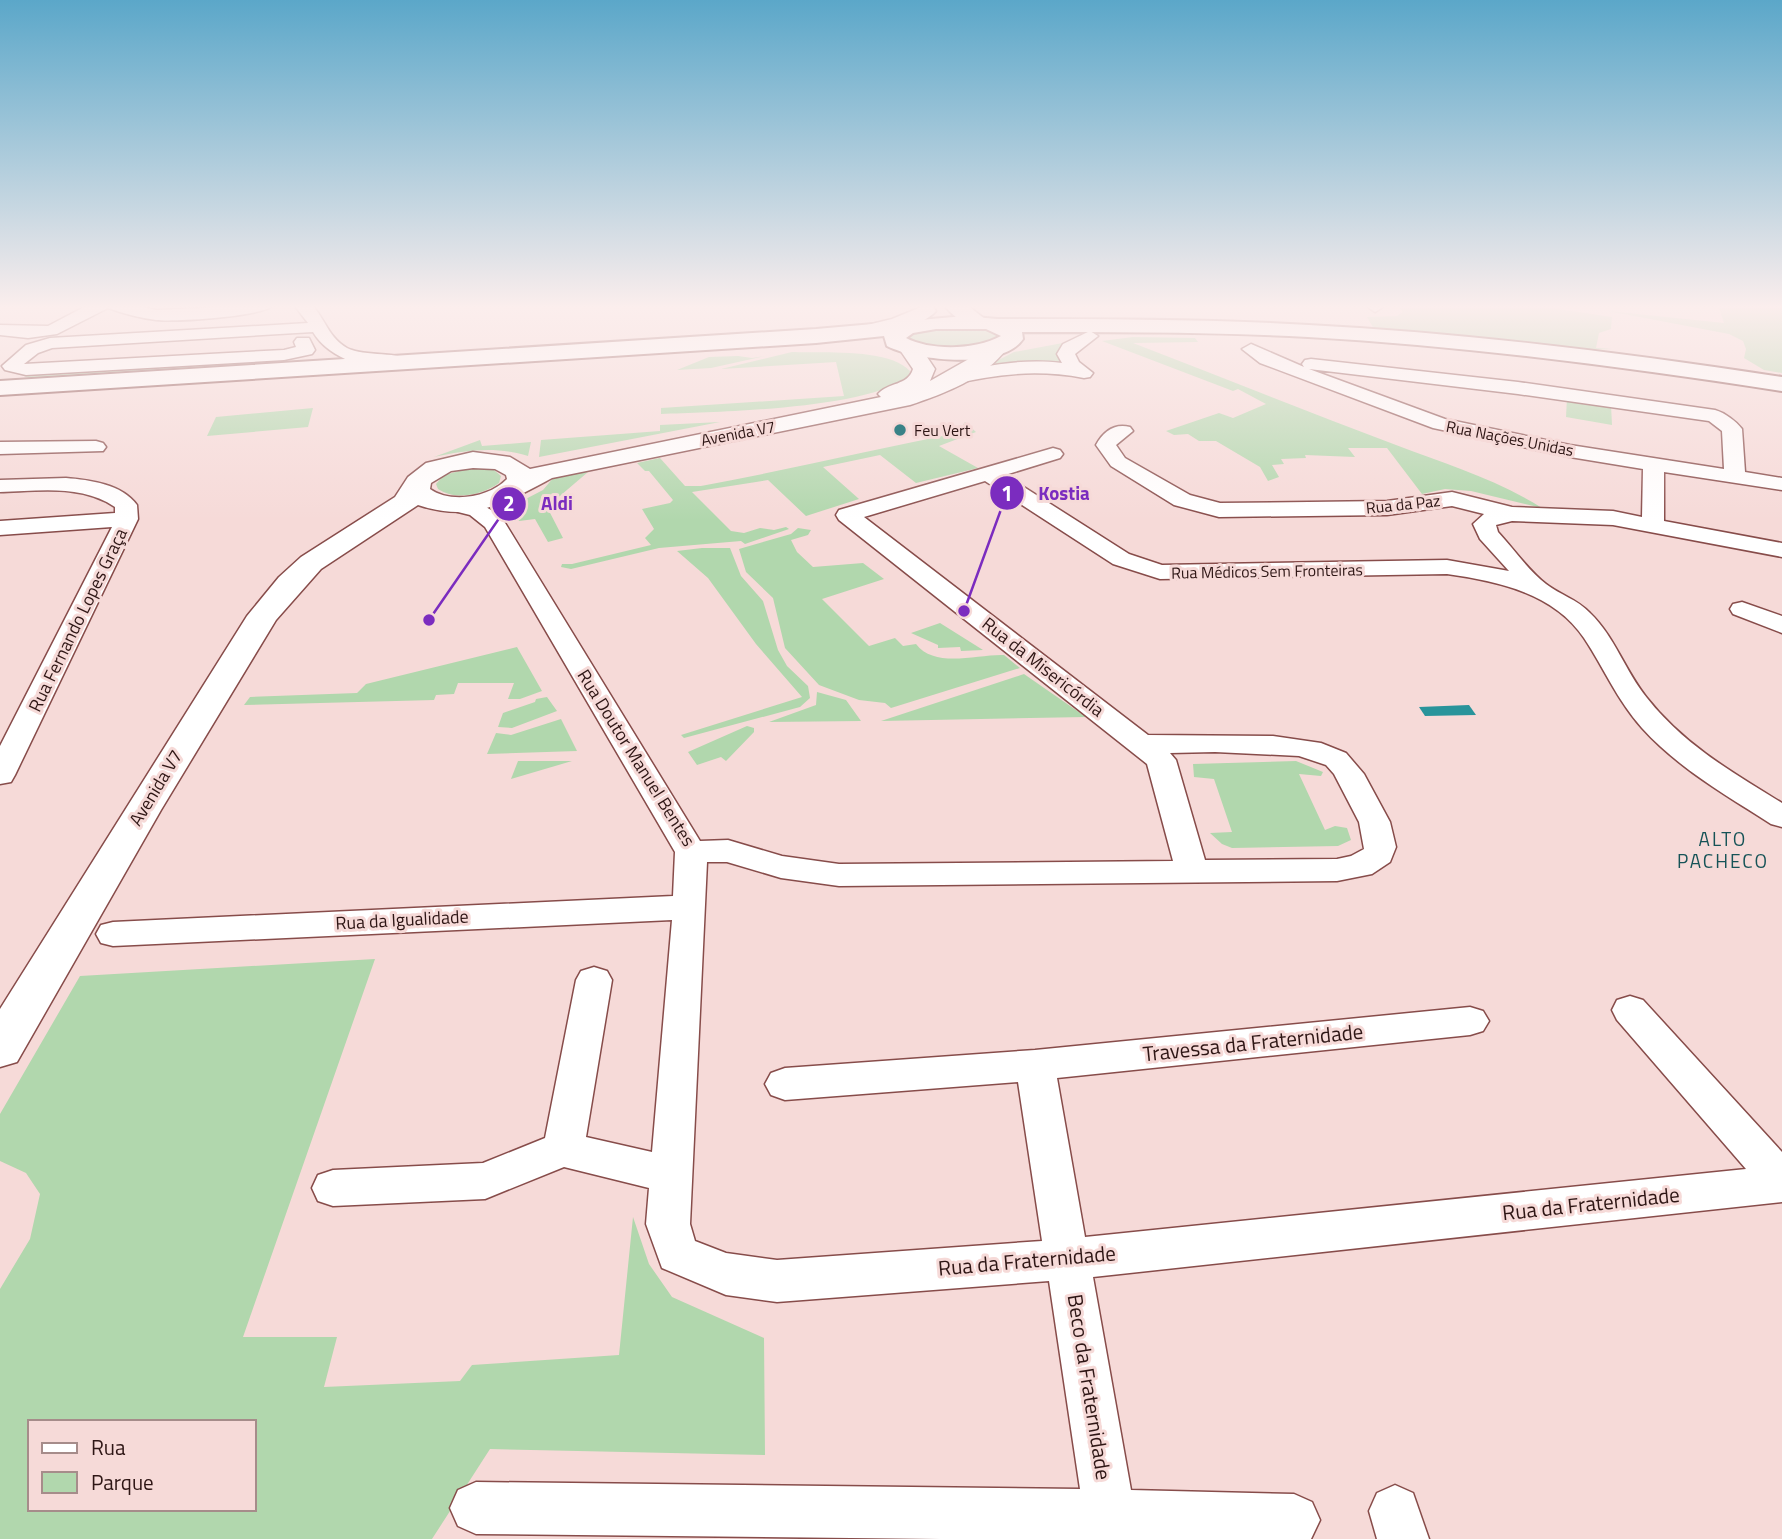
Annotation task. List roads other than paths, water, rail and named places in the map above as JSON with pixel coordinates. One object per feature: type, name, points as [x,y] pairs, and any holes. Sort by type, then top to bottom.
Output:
[{"type":"main road","points":[[0,388],[166,377]]},
{"type":"main road","points":[[0,394],[277,377]]},
{"type":"main road","points":[[1677,377],[1782,392]]},
{"type":"main road","points":[[1730,377],[1782,384]]},
{"type":"street","name":"Avenida V7","points":[[0,1049],[142,810],[263,616],[290,583],[335,546],[405,503],[416,490],[420,478],[442,466],[472,460],[540,464],[884,396],[909,387],[923,377]]},
{"type":"street","name":"Avenida V7","points":[[335,546],[398,517],[449,504],[482,502],[544,472],[902,400],[955,377]]},
{"type":"street","points":[[949,380],[963,377]]},
{"type":"street","name":"Rua Nações Unidas","points":[[1318,377],[1440,424],[1509,440],[1782,484]]},
{"type":"street","name":"Rua Nações Unidas","points":[[1438,377],[1714,416],[1732,429],[1735,475]]},
{"type":"street","points":[[0,381],[55,384]]},
{"type":"street","points":[[55,485],[111,431]]},
{"type":"street","name":"Rua da Paz","points":[[1123,431],[1110,437],[1106,445],[1118,462],[1182,500],[1219,510],[1387,508],[1452,499],[1512,514],[1585,515],[1782,550]]},
{"type":"street","points":[[0,448],[96,446]]},
{"type":"street","name":"Rua da Misericórdia","points":[[1053,454],[847,515],[1144,744]]},
{"type":"street","points":[[494,523],[492,513],[495,504],[510,490],[520,475],[514,467],[501,462]]},
{"type":"street","points":[[1653,525],[1654,463]]},
{"type":"street","name":"Rua Médicos Sem Fronteiras","points":[[988,473],[1121,559],[1160,572],[1447,567],[1478,571],[1539,589],[1565,605],[1594,634],[1632,699],[1668,737],[1709,771],[1782,817]]},
{"type":"street","name":"Rua Fernando Lopes Graça","points":[[0,486],[86,487],[117,497],[126,505],[127,519],[0,775]]},
{"type":"street","points":[[416,490],[426,499],[478,510],[494,523]]},
{"type":"street","points":[[1447,567],[1466,561],[1473,555],[1484,524],[1489,519],[1512,514]]},
{"type":"street","points":[[2,533],[127,519]]},
{"type":"street","name":"Rua Doutor Manuel Bentes","points":[[494,523],[691,852],[728,851],[781,867],[839,875],[1337,870],[1360,866],[1379,854],[1382,839],[1348,771],[1335,758],[1315,750],[1290,746],[1144,744]]},
{"type":"street","name":"Rua Médicos Sem Fronteiras","points":[[1484,524],[1488,534],[1539,589]]},
{"type":"street","points":[[1742,609],[1782,625]]},
{"type":"street","points":[[0,731],[37,703]]},
{"type":"street","points":[[1144,744],[1161,760],[1192,870]]},
{"type":"street","name":"Rua da Fraternidade","points":[[691,852],[690,907],[668,1224],[678,1254],[709,1271],[739,1278],[777,1281],[1068,1259],[1782,1182]]},
{"type":"street","name":"Rua da Igualidade","points":[[113,934],[690,907]]},
{"type":"street","points":[[563,1149],[594,980]]},
{"type":"street","points":[[1630,1010],[1782,1182]]},
{"type":"street","name":"Travessa da Fraternidade","points":[[785,1084],[1035,1065],[1471,1021]]},
{"type":"street","points":[[1035,1065],[1068,1259]]},
{"type":"street","points":[[334,1188],[485,1181],[563,1149],[672,1175]]},
{"type":"street","name":"Beco da Fraternidade","points":[[1068,1259],[1110,1515]]},
{"type":"street","points":[[476,1508],[1110,1515],[1294,1520]]},
{"type":"water","points":[[1469,705],[1476,715],[1425,716],[1419,707]]},
{"type":"place","name":"Feu Vert","points":[[900,430]]},
{"type":"place","name":"Kostia","points":[[964,611]]},
{"type":"place","name":"Aldi","points":[[429,620]]},
{"type":"district","name":"ALTO PACHECO","points":[[1723,850]]}]
